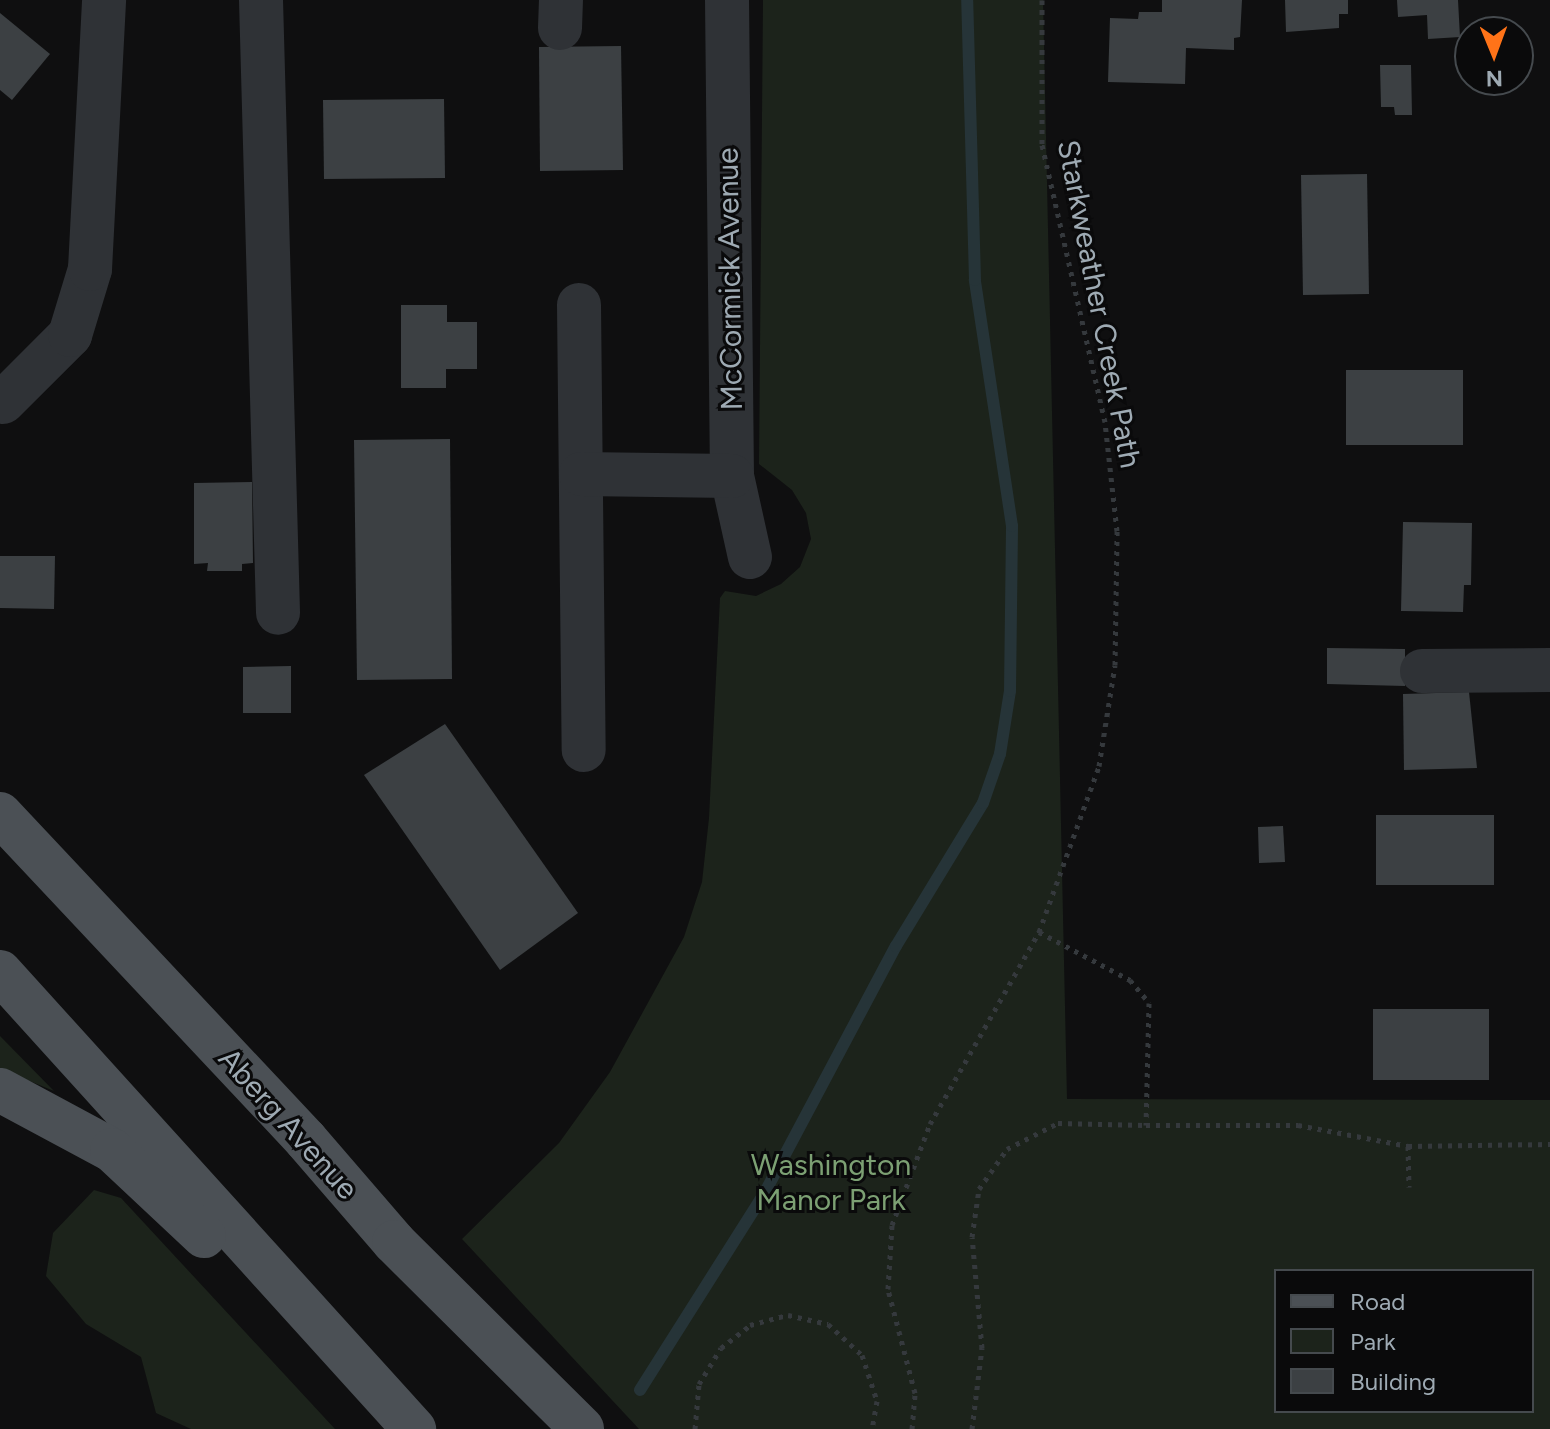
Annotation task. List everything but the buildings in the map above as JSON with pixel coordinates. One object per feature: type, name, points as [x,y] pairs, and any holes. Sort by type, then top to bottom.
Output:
[{"type":"main road","name":"Aberg Avenue","points":[[0,814],[306,1140],[394,1242],[582,1429]]},
{"type":"main road","points":[[0,972],[412,1429]]},
{"type":"main road","points":[[0,1090],[112,1150],[412,1429]]},
{"type":"street","points":[[3,402],[70,335],[90,269],[104,0]]},
{"type":"street","points":[[261,0],[278,613]]},
{"type":"street","name":"McCormick Avenue","points":[[727,0],[732,476],[750,557]]},
{"type":"street","points":[[579,305],[584,750]]},
{"type":"street","points":[[581,474],[732,476]]},
{"type":"street","points":[[1422,671],[1550,670]]},
{"type":"path","name":"Starkweather Creek Path","points":[[912,1429],[915,1393],[888,1289],[892,1225],[930,1124],[1039,932],[1099,766],[1115,665],[1117,531],[1105,422],[1042,144],[1042,0]]},
{"type":"path","points":[[1039,932],[1130,980],[1149,1003],[1146,1125]]},
{"type":"path","points":[[972,1429],[982,1348],[972,1237],[979,1189],[1007,1149],[1058,1123],[1298,1125],[1408,1146],[1550,1144]]},
{"type":"path","points":[[1408,1146],[1409,1187]]},
{"type":"path","points":[[695,1429],[699,1384],[721,1348],[750,1325],[788,1315],[828,1324],[862,1355],[877,1401],[872,1429]]},
{"type":"green space","name":"Washington Manor Park","points":[[763,0],[1043,0],[1067,1099],[1550,1100],[1550,1429],[639,1429],[462,1239],[559,1143],[610,1072],[684,937],[702,882],[709,818],[720,598],[725,591],[756,596],[781,584],[800,567],[811,539],[806,513],[792,490],[759,464]]},
{"type":"green space","points":[[0,1036],[54,1091],[0,1069]]},
{"type":"green space","points":[[94,1190],[121,1198],[335,1429],[191,1429],[156,1413],[141,1357],[86,1324],[46,1276],[53,1233]]},
{"type":"waterway","points":[[640,1390],[764,1194],[896,946],[983,803],[1000,754],[1010,691],[1012,526],[975,280],[967,0]]}]
